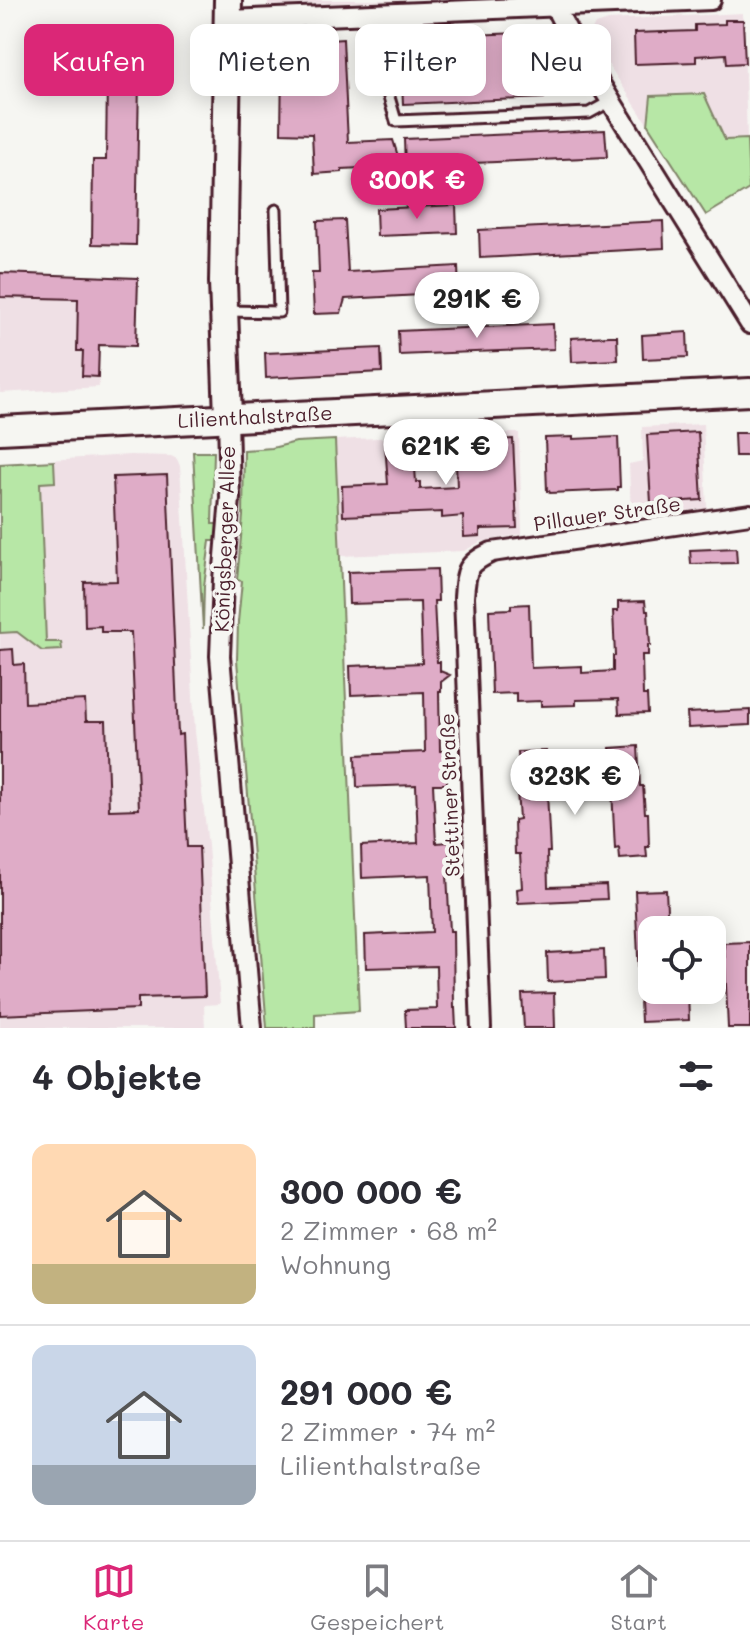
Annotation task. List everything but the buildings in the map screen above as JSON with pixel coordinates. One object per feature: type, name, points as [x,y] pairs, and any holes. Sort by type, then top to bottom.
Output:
[{"type":"street","points":[[228,10],[365,15],[711,0]]},
{"type":"street","points":[[555,7],[750,324]]},
{"type":"street","name":"Königsberger Allee","points":[[228,10],[223,282],[230,498],[220,656],[252,1028]]},
{"type":"street","name":"Lilienthalstraße","points":[[0,430],[750,392]]},
{"type":"street","name":"Pillauer Straße","points":[[472,562],[492,552],[750,514]]},
{"type":"street","name":"Stettiner Straße","points":[[472,562],[465,579],[464,597],[481,1028]]},
{"type":"lane","points":[[365,15],[396,121],[589,113],[611,101]]},
{"type":"lane","points":[[224,311],[279,312],[276,210]]},
{"type":"shaded area","points":[[268,0],[399,0],[268,6]]},
{"type":"shaded area","points":[[743,13],[747,139],[725,140],[652,96],[648,125],[611,68],[611,24],[595,24],[608,20]]},
{"type":"shaded area","points":[[0,273],[101,276],[99,387],[0,393]]},
{"type":"shaded area","points":[[703,424],[707,508],[631,518],[629,464],[643,461],[642,427]]},
{"type":"shaded area","points":[[519,433],[522,534],[480,542],[464,551],[340,556],[335,440]]},
{"type":"shaded area","points":[[130,455],[171,456],[177,459],[180,466],[195,731],[208,846],[220,1004],[204,1005],[205,1028],[0,1028],[0,463]]},
{"type":"green space","points":[[704,94],[725,140],[747,139],[749,189],[706,215],[648,125],[651,96]]},
{"type":"green space","points":[[335,440],[359,1011],[315,1014],[315,1028],[267,1028],[237,660],[242,581],[237,580],[243,516],[244,450]]},
{"type":"green space","points":[[193,452],[214,452],[212,524],[218,524],[216,541],[210,541],[204,586],[203,629]]},
{"type":"green space","points":[[54,461],[55,482],[40,483],[46,642],[61,642],[62,650],[42,651],[17,632],[0,633],[0,464]]}]
